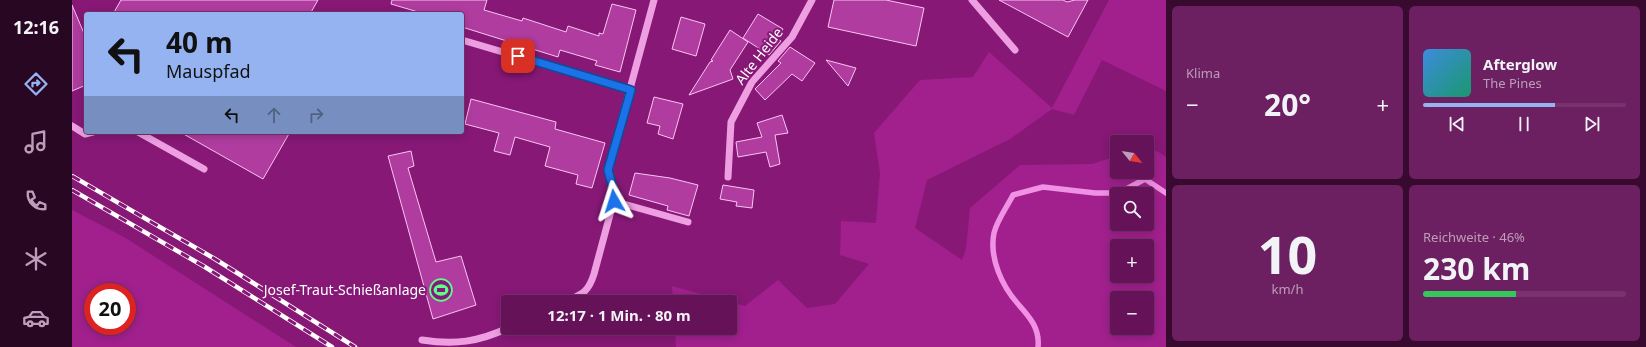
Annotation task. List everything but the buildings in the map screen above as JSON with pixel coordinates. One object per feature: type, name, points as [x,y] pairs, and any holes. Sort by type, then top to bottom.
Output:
[{"type":"street","points":[[580,295],[584,293],[590,286],[614,199],[608,170],[631,90],[654,0]]},
{"type":"street","name":"Alte Heide","points":[[728,177],[731,122],[752,82],[792,37],[812,0]]},
{"type":"street","points":[[972,0],[1015,50]]},
{"type":"street","points":[[464,41],[631,90]]},
{"type":"street","points":[[72,126],[84,133]]},
{"type":"street","points":[[142,134],[204,169]]},
{"type":"street","points":[[614,199],[688,222]]},
{"type":"street","points":[[422,340],[442,343],[462,342],[487,338],[501,331]]},
{"type":"shaded area","points":[[1109,0],[1166,0],[1166,91],[1102,60],[1074,115],[1052,109],[1010,139],[927,180],[915,228],[962,260],[966,249],[970,208],[1020,165],[1092,164],[1110,158],[1110,179],[1154,179],[1154,149],[1166,157],[1166,347],[676,347],[675,335],[737,335],[737,304],[745,306],[778,280],[807,308],[835,304],[869,264],[840,255],[841,221],[876,223],[880,173],[874,133],[920,80],[973,77],[989,52],[1052,108]]},
{"type":"shaded area","points":[[72,210],[124,237],[296,347],[72,347]]},
{"type":"shaded area","points":[[672,286],[705,295],[673,295]]},
{"type":"waterway","points":[[1038,347],[1036,329],[1007,289],[998,271],[993,252],[995,228],[1013,195],[1043,187],[1095,193],[1119,193],[1145,179],[1166,193]]},
{"type":"railway","points":[[72,176],[215,259],[355,347]]},
{"type":"railway","points":[[72,190],[205,267],[332,347]]},
{"type":"place","name":"Josef-Traut-Schießanlage","points":[[441,290]]},
{"type":"route","points":[[518,56],[631,90],[608,170],[615,196],[614,201]]}]
